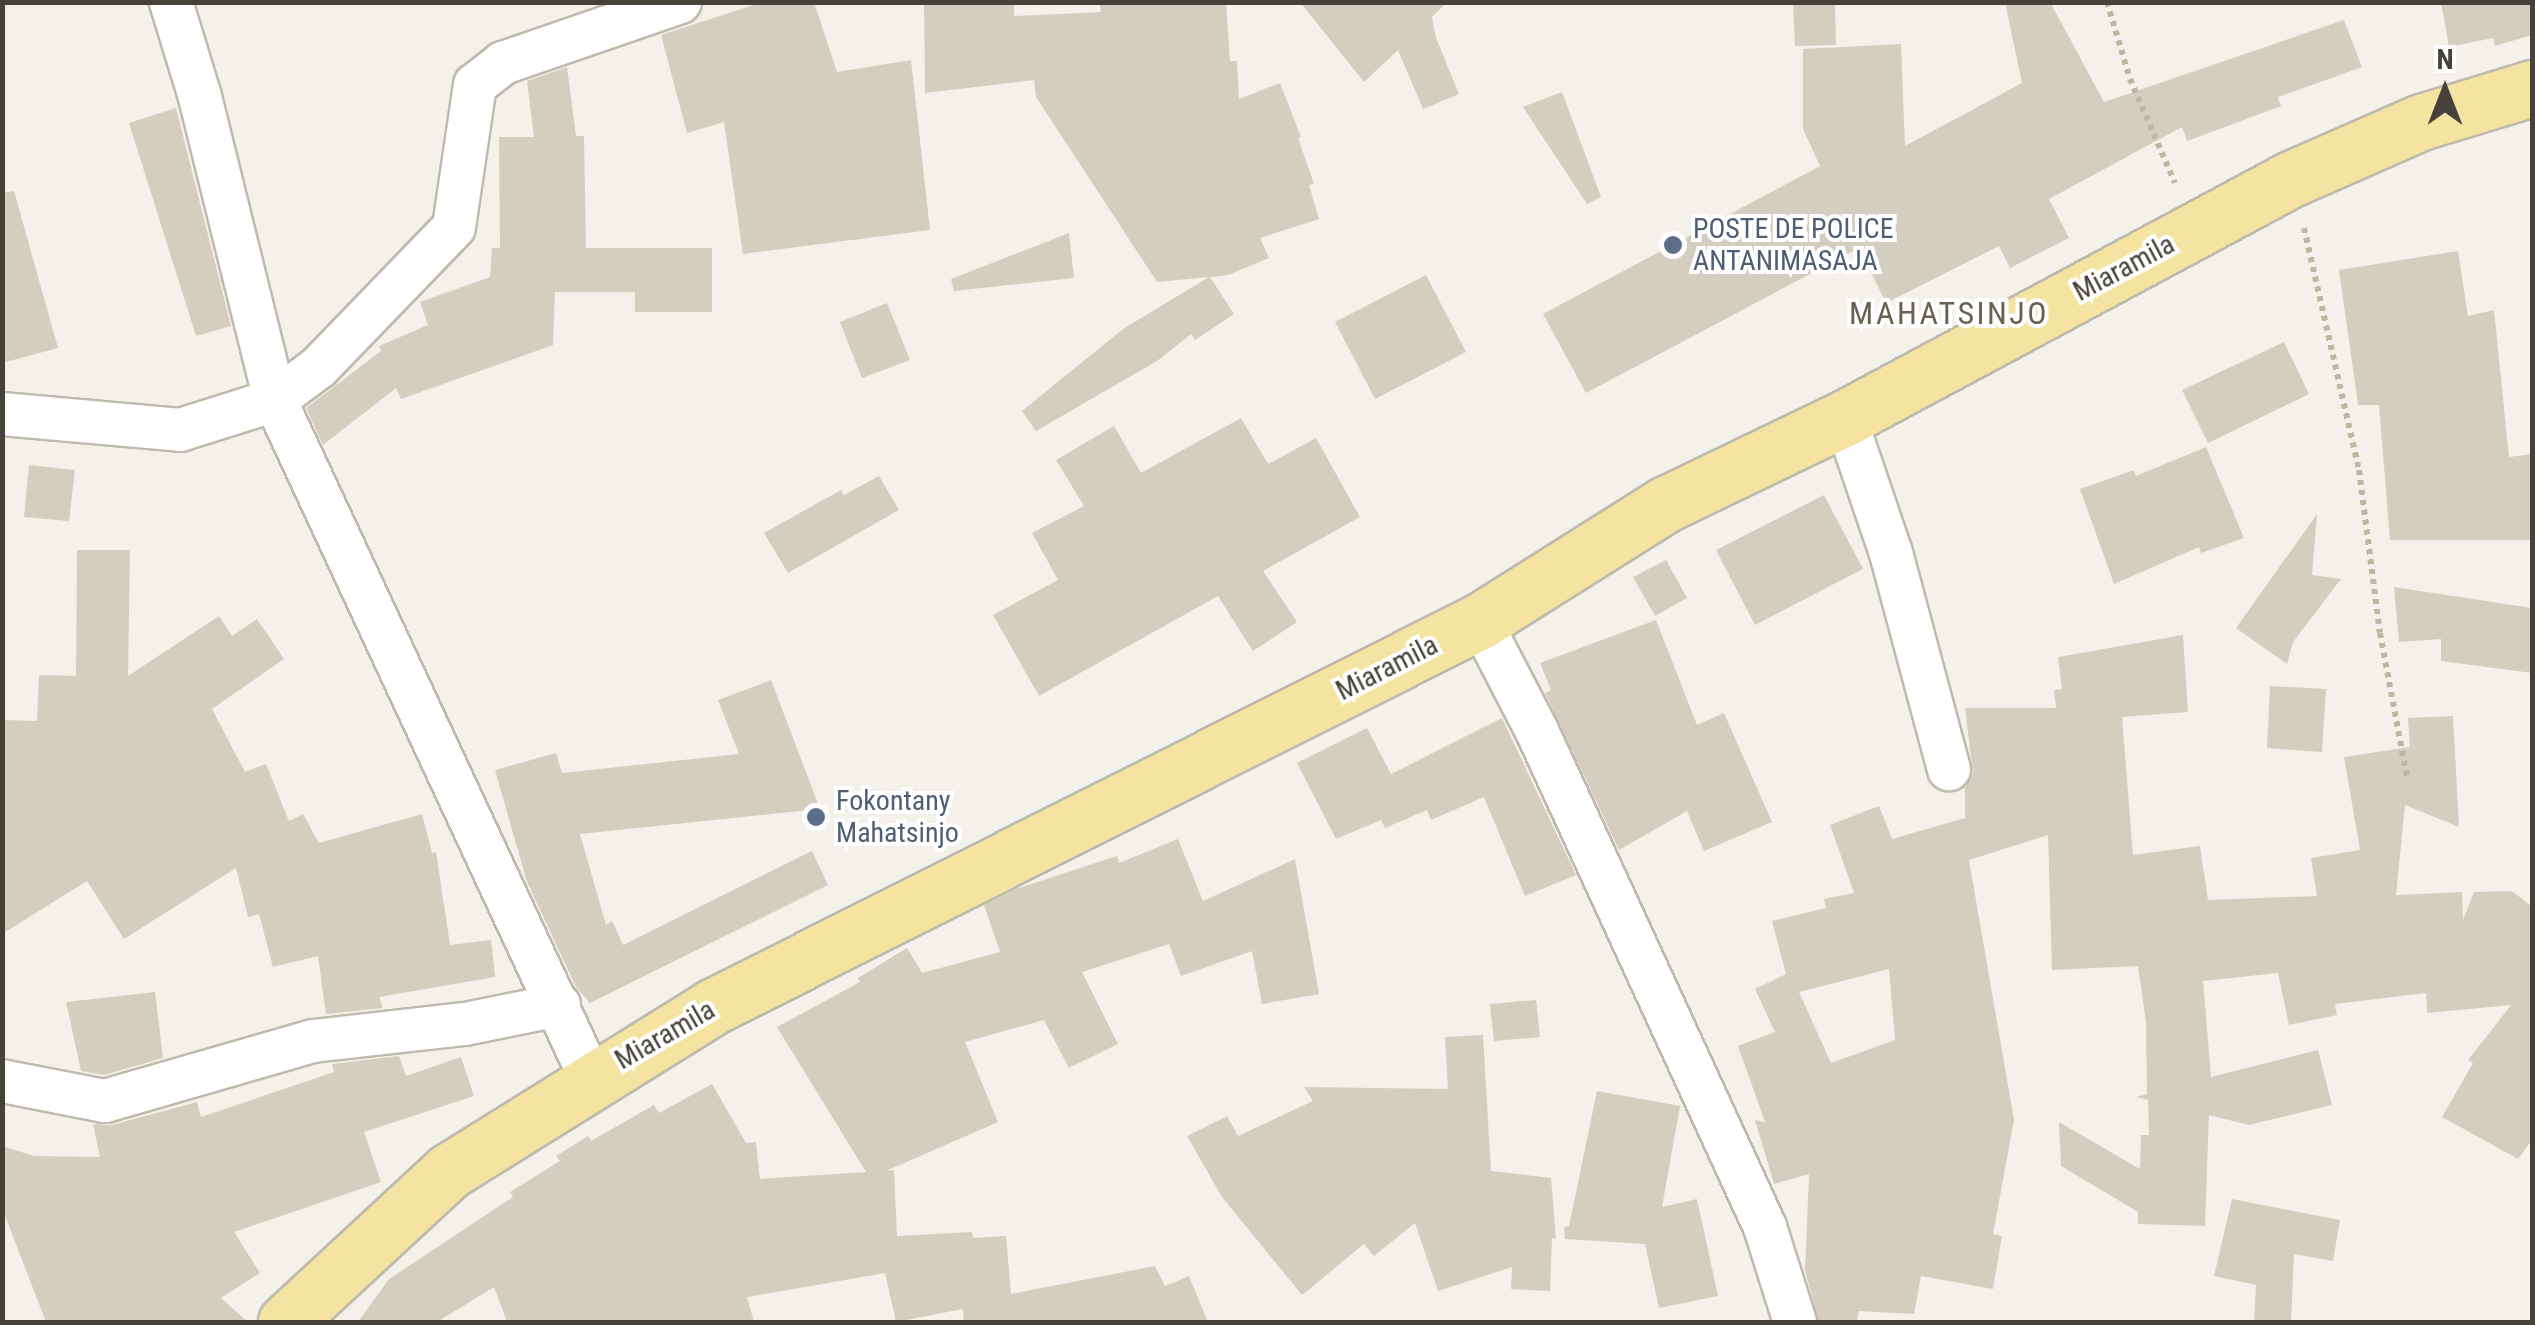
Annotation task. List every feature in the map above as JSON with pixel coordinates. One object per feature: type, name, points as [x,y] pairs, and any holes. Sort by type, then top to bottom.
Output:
[{"type":"main road","name":"Miaramila","points":[[286,1322],[449,1170],[712,1006],[1480,621],[1666,504],[1846,418],[2292,179],[2422,122],[2532,88]]},
{"type":"street","points":[[170,2],[200,97],[275,400],[559,1005],[590,1079]]},
{"type":"street","points":[[2,414],[180,430],[275,400],[319,367],[454,227],[475,85],[504,63],[680,2]]},
{"type":"street","points":[[1846,418],[1891,552],[1949,770]]},
{"type":"street","points":[[1480,621],[1537,731],[1765,1227],[1795,1322]]},
{"type":"street","points":[[2,1081],[105,1102],[313,1041],[465,1024],[559,1005]]},
{"type":"path","points":[[2107,2],[2130,79],[2196,230]]},
{"type":"path","points":[[2292,179],[2324,304],[2359,470],[2380,633],[2408,777]]},
{"type":"building","points":[[763,2],[814,2],[837,72],[911,60],[930,230],[743,254],[724,122],[687,133],[661,35]]},
{"type":"building","points":[[924,2],[1014,2],[1014,16],[1101,12],[1099,2],[1226,2],[1230,61],[1237,61],[1239,99],[1280,83],[1301,137],[1298,138],[1314,184],[1309,185],[1319,219],[1260,238],[1269,258],[1228,275],[1210,277],[1234,314],[1195,340],[1191,334],[1157,361],[1036,431],[1022,411],[1123,329],[1209,277],[1157,282],[1036,97],[1034,80],[925,93]]},
{"type":"building","points":[[1300,2],[1447,2],[1432,17],[1436,38],[1459,94],[1423,109],[1398,50],[1364,82]]},
{"type":"building","points":[[1793,2],[1835,2],[1836,45],[1795,46]]},
{"type":"building","points":[[2005,2],[2050,2],[2104,102],[2344,20],[2362,67],[2278,97],[2281,106],[2187,141],[2182,127],[2049,199],[2069,238],[2010,268],[1999,246],[1886,303],[1859,248],[1586,393],[1543,314],[1820,166],[1803,129],[1803,49],[1901,44],[1905,146],[2022,83]]},
{"type":"building","points":[[2441,2],[2532,2],[2532,35],[2495,46],[2493,38],[2449,47]]},
{"type":"building","points":[[567,67],[576,136],[584,136],[586,248],[712,248],[712,312],[635,312],[635,292],[555,292],[553,345],[401,399],[396,388],[323,445],[306,408],[381,351],[379,346],[428,325],[420,302],[490,277],[492,248],[500,248],[499,137],[534,137],[527,81]]},
{"type":"building","points":[[1562,92],[1601,197],[1587,204],[1523,107]]},
{"type":"building","points":[[176,108],[231,326],[196,336],[129,123]]},
{"type":"building","points":[[14,191],[58,348],[2,363],[2,193]]},
{"type":"building","points":[[1069,233],[1074,278],[954,291],[951,279]]},
{"type":"building","points":[[2458,251],[2468,316],[2494,310],[2509,457],[2532,454],[2532,540],[2390,540],[2379,405],[2358,405],[2339,270]]},
{"type":"building","points":[[1426,275],[1466,352],[1375,399],[1335,322]]},
{"type":"building","points":[[887,303],[910,360],[862,378],[840,322]]},
{"type":"building","points":[[2284,342],[2309,394],[2208,443],[2182,390]]},
{"type":"building","points":[[1241,418],[1268,464],[1316,438],[1360,517],[1263,571],[1297,622],[1253,651],[1218,596],[1039,696],[993,615],[1058,580],[1032,533],[1084,506],[1056,460],[1114,426],[1141,473]]},
{"type":"building","points":[[2206,447],[2244,538],[2201,553],[2199,547],[2114,584],[2080,489],[2134,470],[2136,476]]},
{"type":"building","points":[[29,465],[75,470],[69,521],[24,517]]},
{"type":"building","points":[[879,476],[899,510],[788,573],[764,533],[841,490],[844,495]]},
{"type":"building","points":[[1824,495],[1863,569],[1755,625],[1716,550]]},
{"type":"building","points":[[2317,514],[2312,575],[2341,579],[2293,642],[2287,664],[2236,628]]},
{"type":"building","points":[[77,550],[130,550],[128,676],[219,616],[232,636],[257,619],[284,659],[212,709],[245,772],[266,764],[289,821],[303,814],[319,843],[422,814],[432,853],[436,852],[450,945],[491,940],[495,977],[379,997],[383,1008],[326,1014],[318,956],[273,967],[259,914],[248,917],[236,868],[124,939],[87,881],[2,934],[2,720],[37,721],[39,675],[76,676]]},
{"type":"building","points":[[1666,560],[1687,598],[1655,616],[1633,577]]},
{"type":"building","points":[[2394,587],[2532,608],[2532,673],[2441,661],[2441,639],[2399,642]]},
{"type":"building","points":[[1656,620],[1697,725],[1724,713],[1772,822],[1704,851],[1687,811],[1619,850],[1545,693],[1551,690],[1540,663]]},
{"type":"building","points":[[2183,635],[2188,712],[2122,717],[2133,855],[2200,846],[2208,900],[2317,896],[2311,858],[2360,850],[2344,757],[2410,747],[2408,718],[2453,716],[2459,827],[2405,805],[2396,895],[2462,892],[2463,920],[2474,892],[2512,891],[2532,907],[2532,1140],[2518,1159],[2442,1117],[2473,1063],[2468,1060],[2511,1005],[2427,1013],[2426,993],[2335,1004],[2337,1015],[2289,1025],[2278,973],[2203,981],[2211,1077],[2318,1050],[2332,1105],[2249,1125],[2209,1115],[2205,1226],[2138,1224],[2138,1212],[2061,1166],[2059,1122],[2140,1169],[2141,1135],[2149,1135],[2148,1100],[2136,1097],[2147,1094],[2146,1022],[2138,966],[2052,970],[2048,835],[1969,860],[2014,1120],[1993,1234],[2002,1236],[1993,1289],[1921,1276],[1914,1314],[1859,1311],[1857,1322],[1819,1322],[1805,1271],[1809,1174],[1774,1184],[1755,1120],[1765,1122],[1738,1046],[1775,1032],[1755,989],[1786,974],[1772,921],[1826,908],[1824,899],[1854,893],[1830,825],[1879,806],[1892,839],[1965,818],[1965,788],[1973,774],[1965,708],[2056,708],[2054,690],[2062,689],[2058,657]],"holes":[[[1889,969],[1895,1040],[1831,1063],[1799,992]]]},
{"type":"building","points":[[771,680],[820,809],[580,834],[606,925],[612,921],[623,945],[812,851],[828,885],[590,1003],[576,987],[527,882],[495,770],[556,753],[562,773],[739,754],[718,700]]},
{"type":"building","points":[[2270,686],[2326,689],[2322,752],[2267,748]]},
{"type":"building","points":[[1502,718],[1576,875],[1525,896],[1484,797],[1431,820],[1427,810],[1385,828],[1381,820],[1336,839],[1297,763],[1367,728],[1391,774]]},
{"type":"building","points":[[1178,839],[1203,901],[1295,859],[1319,994],[1262,1004],[1252,951],[1181,976],[1169,944],[1082,972],[1118,1044],[1069,1068],[1044,1020],[965,1042],[998,1122],[886,1171],[894,1170],[897,1236],[972,1232],[973,1238],[1006,1236],[1011,1294],[1155,1266],[1165,1286],[1189,1276],[1208,1322],[964,1322],[963,1309],[896,1322],[885,1273],[747,1297],[754,1322],[507,1322],[494,1287],[437,1322],[358,1322],[389,1279],[513,1197],[510,1192],[560,1161],[556,1156],[654,1105],[659,1113],[712,1084],[746,1143],[756,1142],[760,1179],[866,1172],[777,1027],[860,982],[858,978],[907,948],[922,973],[1000,952],[984,905],[1019,888],[1117,856],[1119,863]]},
{"type":"building","points":[[155,992],[163,1058],[104,1075],[81,1071],[66,1002]]},
{"type":"building","points":[[1536,1000],[1540,1037],[1494,1041],[1490,1004]]},
{"type":"building","points":[[1483,1035],[1491,1171],[1551,1178],[1556,1239],[1552,1238],[1550,1291],[1511,1289],[1512,1267],[1438,1291],[1415,1223],[1374,1256],[1364,1244],[1302,1295],[1222,1197],[1187,1136],[1227,1116],[1238,1136],[1313,1101],[1304,1087],[1448,1089],[1445,1037]]},
{"type":"building","points":[[399,1056],[406,1076],[461,1057],[474,1096],[364,1132],[381,1182],[234,1232],[260,1273],[221,1298],[248,1322],[46,1322],[2,1208],[2,1146],[34,1156],[100,1157],[93,1124],[112,1125],[197,1102],[201,1117],[334,1072],[332,1064]]},
{"type":"building","points":[[1597,1091],[1680,1106],[1662,1207],[1697,1199],[1718,1296],[1659,1308],[1645,1244],[1565,1239],[1564,1227],[1569,1226]]},
{"type":"building","points":[[2232,1199],[2340,1220],[2333,1261],[2294,1254],[2291,1322],[2254,1322],[2256,1285],[2214,1276]]},
{"type":"place","name":"POSTE DE POLICE ANTANIMASAJA","points":[[1673,245]]},
{"type":"place","name":"Fokontany Mahatsinjo","points":[[816,817]]},
{"type":"district","name":"MAHATSINJO","points":[[1949,313]]}]
